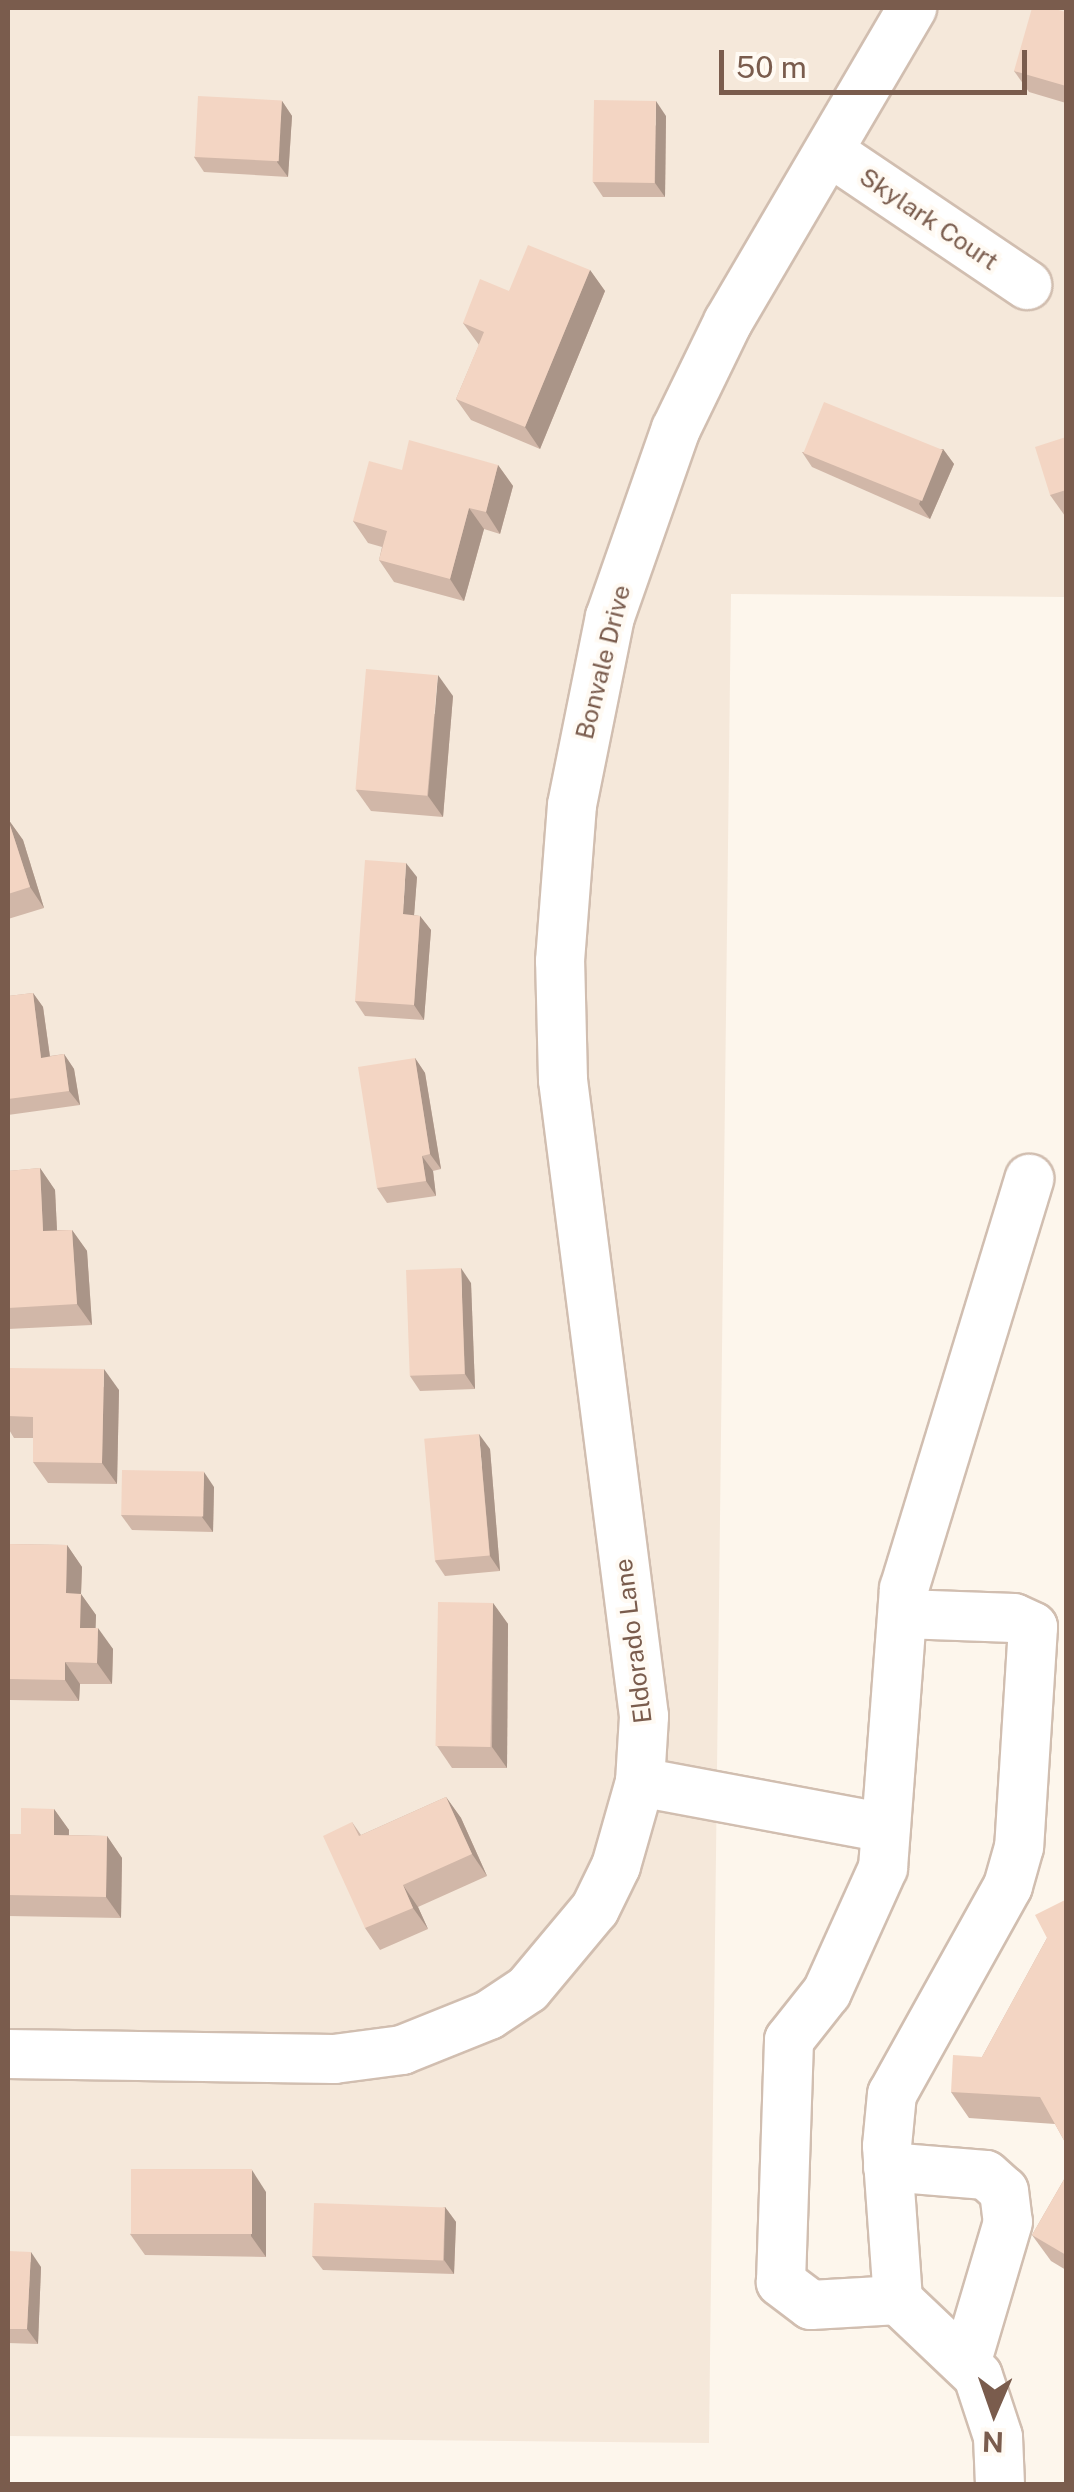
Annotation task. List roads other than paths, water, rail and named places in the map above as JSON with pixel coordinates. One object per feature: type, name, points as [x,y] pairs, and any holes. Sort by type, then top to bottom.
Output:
[{"type":"street","name":"Bonvale Drive","points":[[600,1384],[565,1098],[560,961],[572,804],[597,666],[676,430],[728,322],[912,8]]},
{"type":"street","name":"Skylark Court","points":[[830,152],[1028,285]]},
{"type":"street","points":[[898,2300],[811,2304],[781,2282],[789,2040],[826,1992],[866,1916],[884,1868],[904,1589],[1030,1180]]},
{"type":"street","name":"Eldorado Lane","points":[[8,2054],[334,2059],[445,2036],[489,2016],[558,1959],[616,1866],[640,1782],[640,1666],[600,1384]]},
{"type":"street","points":[[902,1614],[1014,1618],[1033,1627],[1016,1860],[1008,1886],[892,2094],[888,2167],[898,2300],[978,2376],[998,2437],[1000,2484]]},
{"type":"street","points":[[640,1782],[886,1828]]},
{"type":"street","points":[[888,2167],[986,2175],[1004,2192],[1008,2222],[966,2364]]}]
